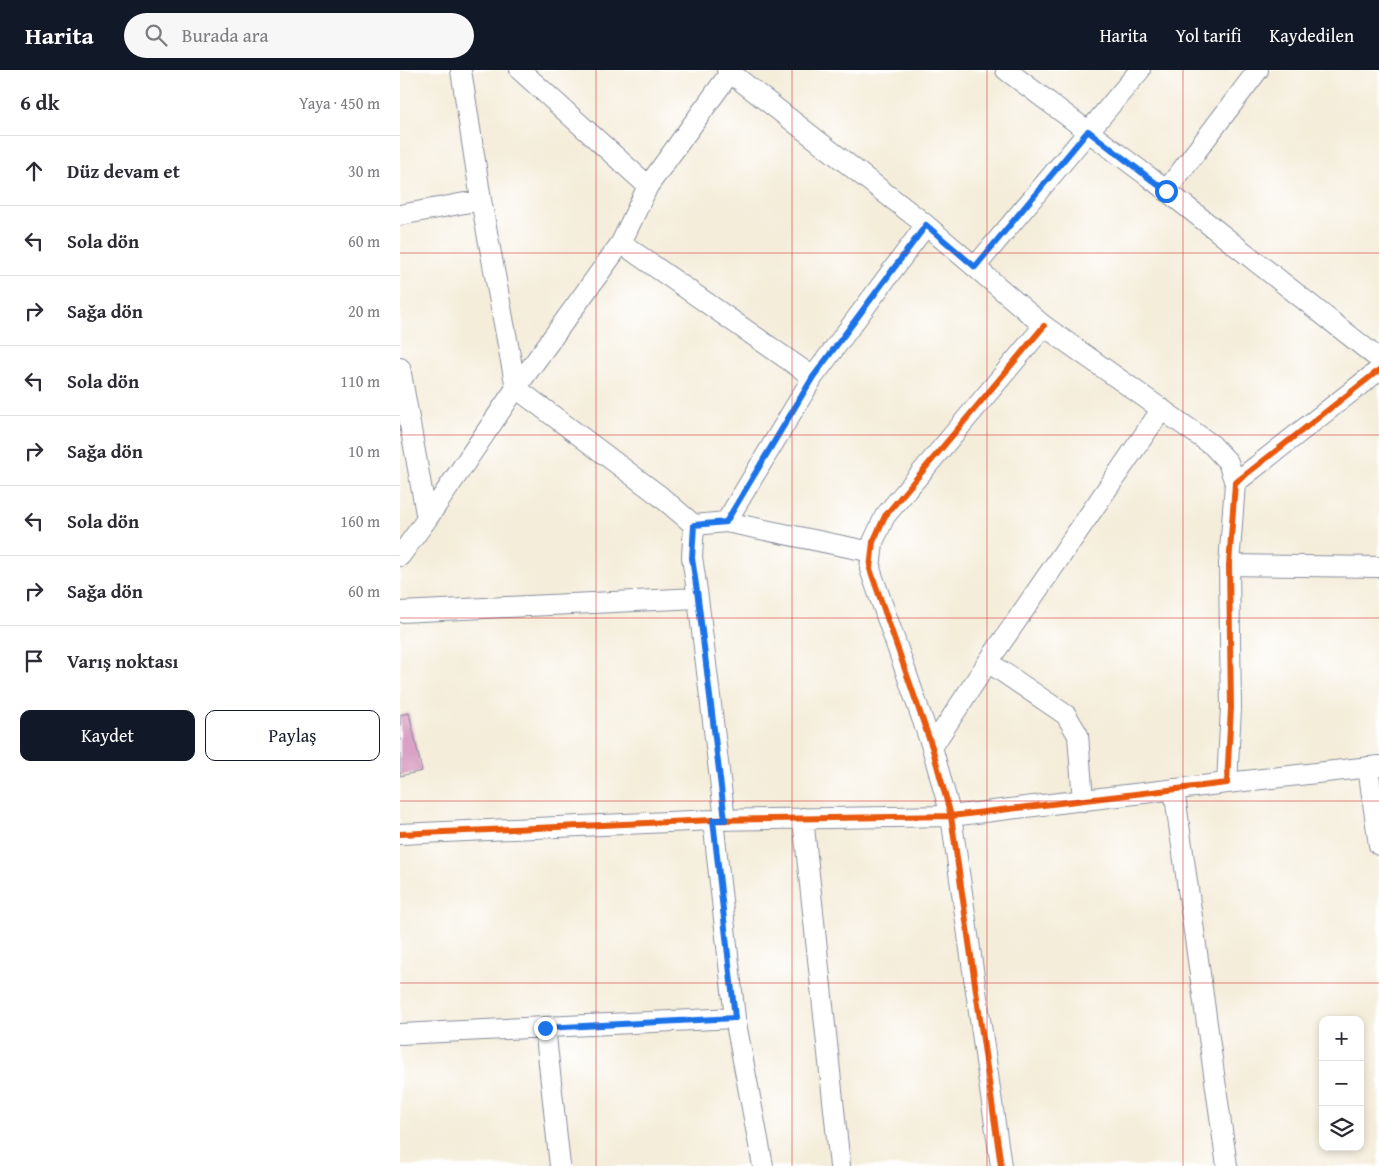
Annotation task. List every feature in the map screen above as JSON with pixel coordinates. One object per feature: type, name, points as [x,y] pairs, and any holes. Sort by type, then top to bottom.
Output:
[{"type":"street","points":[[461,70],[481,200],[516,388],[660,496],[694,525],[726,522],[872,552]]},
{"type":"street","points":[[520,70],[648,186]]},
{"type":"street","points":[[1006,70],[1166,191],[1379,359]]},
{"type":"street","points":[[975,267],[1140,70]]},
{"type":"street","points":[[1166,191],[1258,70]]},
{"type":"street","points":[[400,556],[516,388],[621,243],[648,186],[729,71],[926,225],[1044,326],[1212,445],[1228,462],[1235,483],[1229,565],[1231,708],[1227,783]]},
{"type":"street","points":[[400,215],[481,200]]},
{"type":"street","points":[[726,522],[813,377],[926,225]]},
{"type":"street","points":[[621,243],[813,377]]},
{"type":"street","points":[[1001,1166],[951,816],[932,747],[870,569],[873,542],[885,516],[1044,326]]},
{"type":"street","points":[[400,368],[427,519]]},
{"type":"street","points":[[1235,483],[1379,370]]},
{"type":"street","points":[[932,747],[988,662],[1162,409]]},
{"type":"street","points":[[694,525],[692,558],[698,598],[719,820],[735,1018],[763,1166]]},
{"type":"street","points":[[1229,565],[1379,567]]},
{"type":"street","points":[[400,612],[698,598]]},
{"type":"street","points":[[988,662],[1066,715],[1078,735],[1083,801]]},
{"type":"street","points":[[400,834],[719,820],[951,816],[1374,767],[1379,845]]},
{"type":"street","points":[[1174,789],[1227,1166]]},
{"type":"street","points":[[803,818],[840,1166]]},
{"type":"street","points":[[400,1034],[735,1018]]},
{"type":"street","points":[[545,1028],[560,1166]]},
{"type":"building","points":[[409,713],[422,771],[400,776],[400,715]]},
{"type":"cycle path","points":[[1001,1166],[951,816],[932,747],[870,569],[873,542],[885,516],[1044,326]]},
{"type":"cycle path","points":[[400,834],[713,820],[951,816],[1227,783],[1231,708],[1229,565],[1235,483],[1379,370]]},
{"type":"route","points":[[545,1028],[735,1018],[713,820],[725,820],[692,558],[694,525],[726,522],[813,377],[926,225],[975,267],[1088,131],[1166,191]]}]
